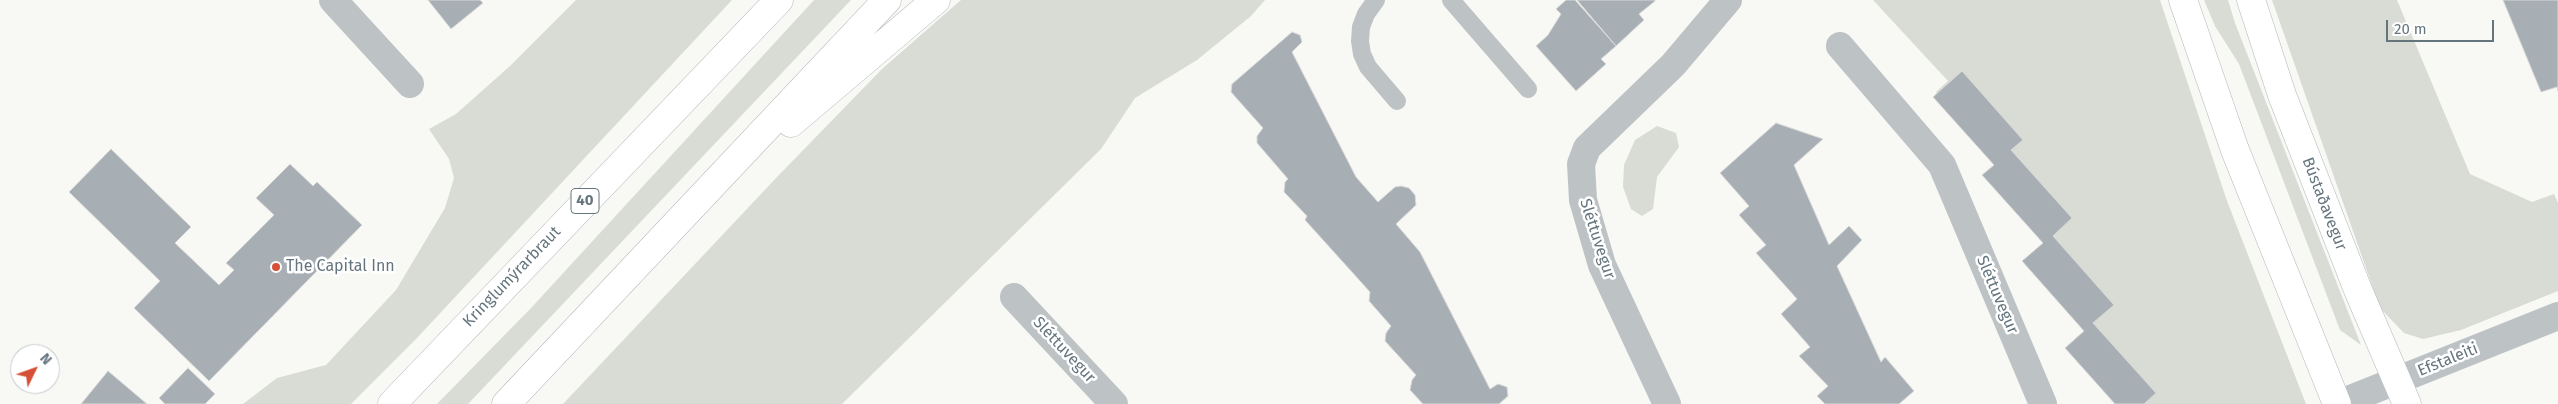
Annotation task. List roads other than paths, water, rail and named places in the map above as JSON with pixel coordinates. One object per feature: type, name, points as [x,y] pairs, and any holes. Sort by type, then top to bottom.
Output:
[{"type":"main road","points":[[506,404],[886,0]]},
{"type":"main road","points":[[686,214],[936,0]]},
{"type":"main road","points":[[2183,0],[2235,150],[2337,404]]},
{"type":"main road","name":"Bústaðavegur","points":[[2251,0],[2286,104],[2358,290],[2402,392]]},
{"type":"main road","name":"Kringlumýrarbraut","points":[[392,404],[777,1]]},
{"type":"street","points":[[333,0],[410,84]]},
{"type":"street","name":"Sléttuvegur","points":[[1667,404],[1602,265],[1583,200],[1581,164],[1587,148],[1673,65],[1728,0]]},
{"type":"street","name":"Sléttuvegur","points":[[1840,46],[1942,165],[2043,404]]},
{"type":"street","name":"Sléttuvegur","points":[[1014,297],[1114,404]]},
{"type":"street","name":"Efstaleiti","points":[[2337,404],[2402,392],[2558,316]]},
{"type":"lane","points":[[1376,0],[1366,14],[1361,27],[1360,41],[1362,54],[1368,67],[1397,101]]},
{"type":"lane","points":[[1451,0],[1528,89]]},
{"type":"place","name":"The Capital Inn","points":[[276,267]]}]
